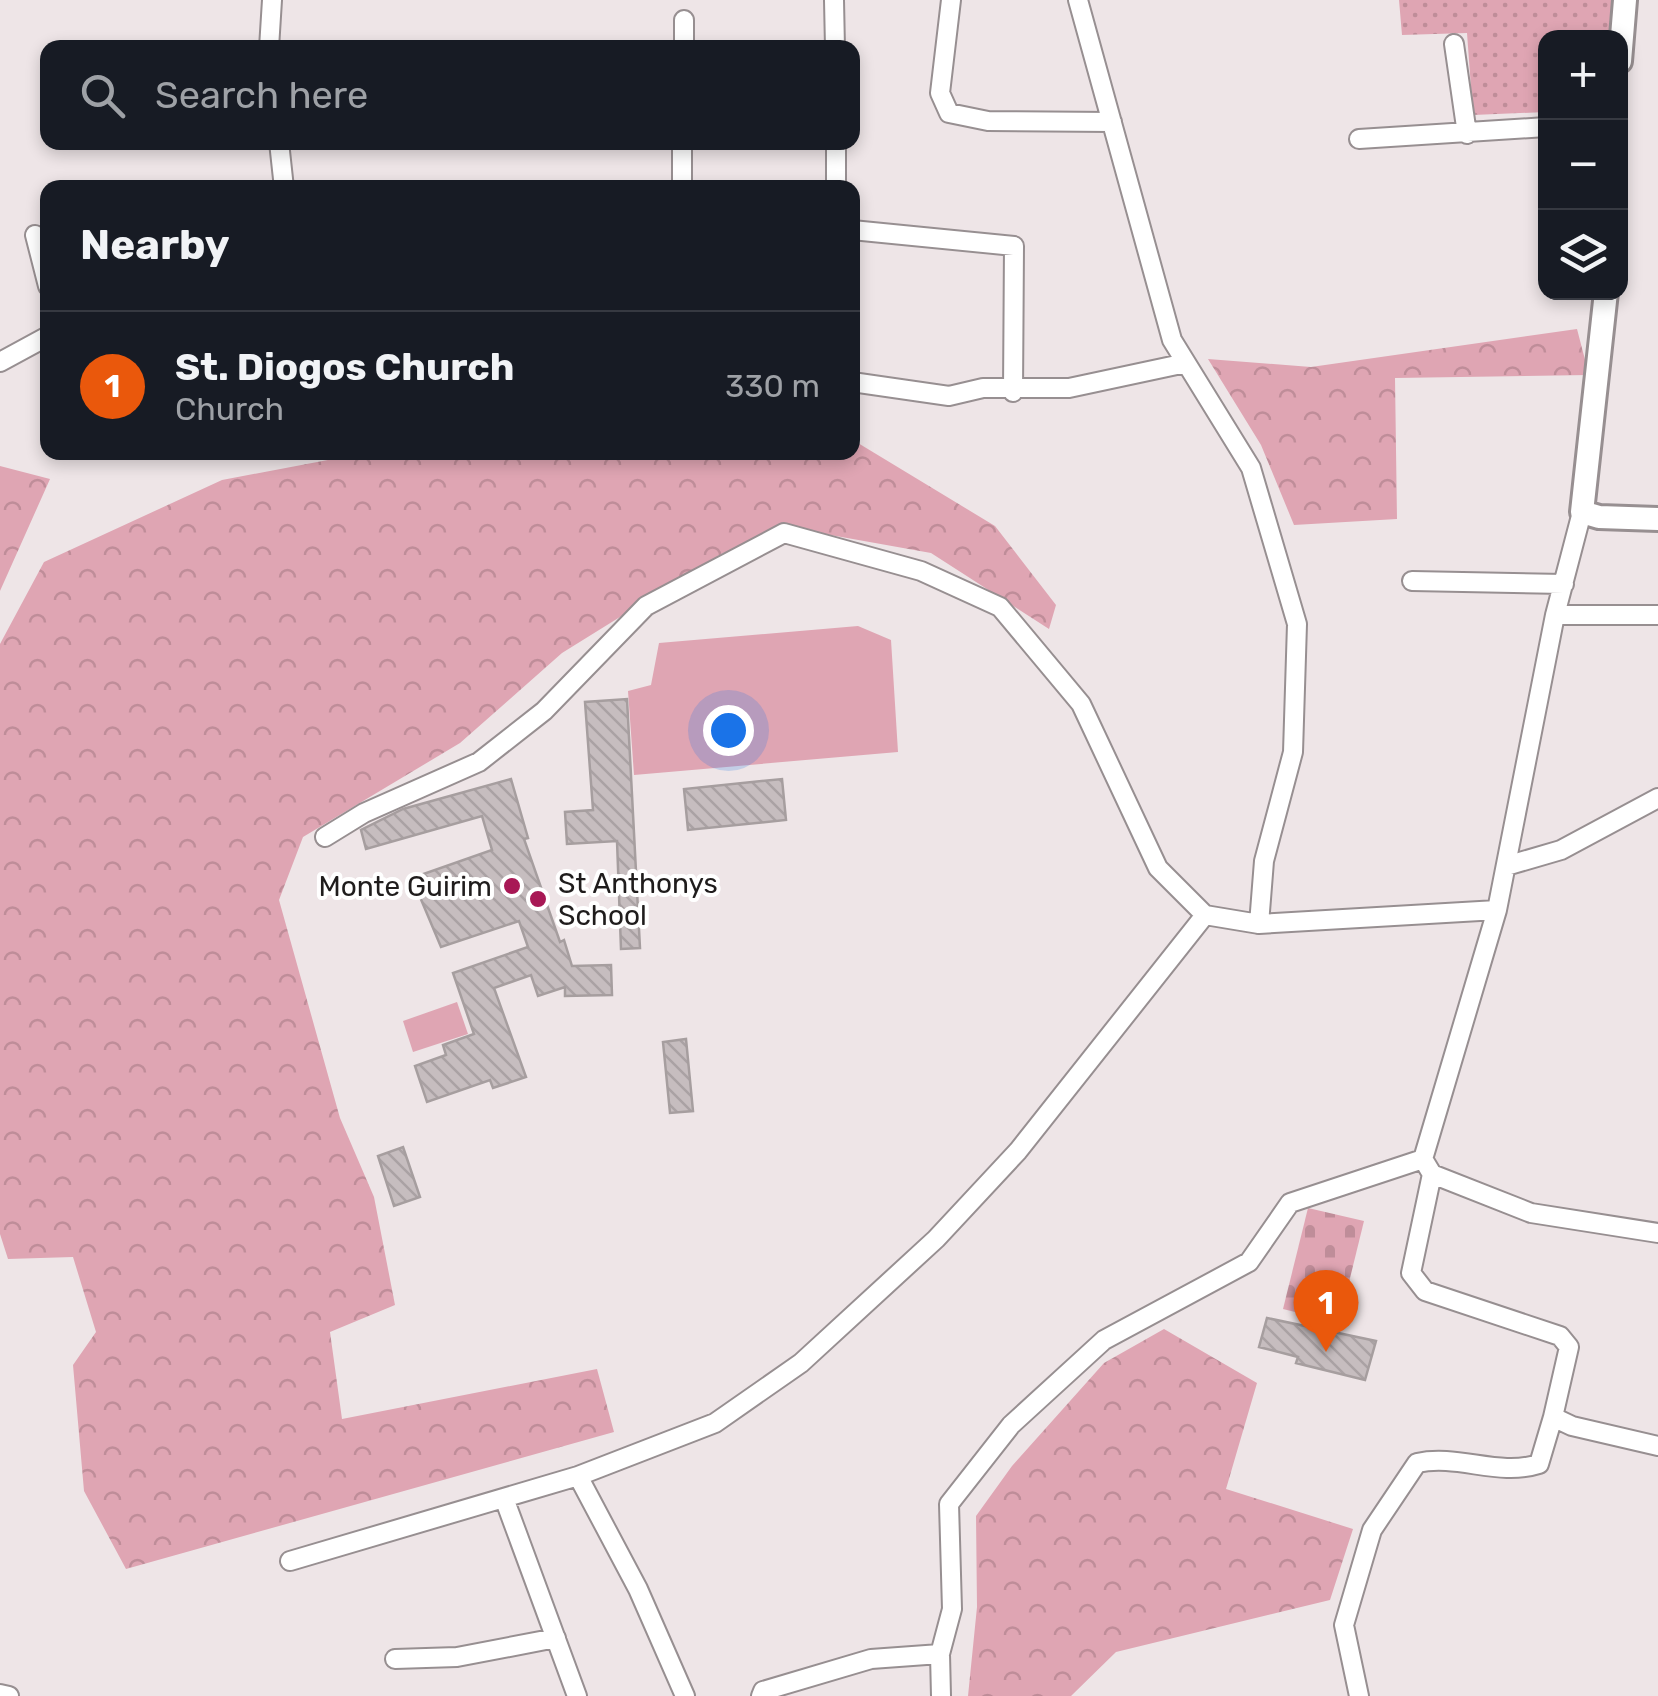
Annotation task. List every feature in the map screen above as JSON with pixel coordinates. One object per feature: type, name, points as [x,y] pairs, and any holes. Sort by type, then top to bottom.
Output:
[{"type":"street","points":[[270,40],[272,0]]},
{"type":"street","points":[[834,0],[835,40]]},
{"type":"street","points":[[951,0],[940,93],[949,114],[988,121],[1112,122]]},
{"type":"street","points":[[1078,0],[1172,340],[1251,468],[1297,624],[1293,752],[1264,861],[1259,924]]},
{"type":"street","points":[[1622,30],[1624,0]]},
{"type":"street","points":[[684,20],[684,40]]},
{"type":"street","points":[[1454,44],[1467,134]]},
{"type":"street","points":[[1358,139],[1538,128]]},
{"type":"street","points":[[280,150],[283,180]]},
{"type":"street","points":[[682,150],[682,180]]},
{"type":"street","points":[[836,150],[836,180]]},
{"type":"street","points":[[860,231],[1014,246],[1014,392]]},
{"type":"street","points":[[35,236],[40,255]]},
{"type":"street","points":[[1359,1696],[1344,1626],[1372,1530],[1417,1463],[1443,1458],[1517,1471],[1539,1464],[1570,1347],[1560,1336],[1425,1291],[1411,1272],[1428,1167],[1498,910],[1555,615],[1582,512],[1605,300]]},
{"type":"street","points":[[0,362],[40,340]]},
{"type":"street","points":[[860,383],[949,396],[982,388],[1014,392],[1069,388],[1186,363]]},
{"type":"street","points":[[1582,512],[1658,519]]},
{"type":"street","points":[[324,837],[364,813],[479,762],[544,711],[646,606],[784,532],[922,571],[1000,607],[1081,704],[1158,868],[1205,915],[1259,924],[1498,910]]},
{"type":"street","points":[[1412,580],[1564,584]]},
{"type":"street","points":[[1555,615],[1658,615]]},
{"type":"street","points":[[1506,866],[1561,850],[1658,798]]},
{"type":"street","points":[[290,1561],[578,1476],[714,1423],[801,1364],[936,1238],[1018,1151],[1205,915]]},
{"type":"street","points":[[941,1696],[940,1654],[952,1609],[949,1504],[1011,1425],[1104,1340],[1249,1262],[1290,1203],[1428,1167],[1531,1213],[1658,1233]]},
{"type":"street","points":[[1553,1417],[1572,1426],[1658,1446]]},
{"type":"street","points":[[578,1476],[638,1589],[644,1612],[685,1696]]},
{"type":"street","points":[[504,1498],[577,1696]]},
{"type":"street","points":[[395,1659],[457,1657],[556,1638]]},
{"type":"street","points":[[760,1696],[764,1691],[871,1659],[940,1654]]},
{"type":"street","points":[[0,1694],[9,1696]]},
{"type":"green space","points":[[1399,0],[1615,0],[1613,30],[1538,30],[1538,112],[1473,115],[1467,33],[1402,35]]},
{"type":"green space","points":[[1577,329],[1589,375],[1395,378],[1397,519],[1294,525],[1261,445],[1208,359],[1311,367]]},
{"type":"green space","points":[[860,444],[995,526],[1056,605],[1049,629],[931,553],[808,531],[723,553],[562,653],[460,743],[303,837],[279,900],[340,1118],[374,1197],[395,1305],[330,1332],[342,1419],[597,1369],[614,1432],[126,1569],[84,1491],[73,1365],[96,1332],[73,1257],[8,1259],[0,1234],[0,644],[44,562],[222,480],[328,460],[860,460]]},
{"type":"green space","points":[[0,466],[50,479],[0,591]]},
{"type":"green space","points":[[858,626],[891,640],[898,752],[634,775],[628,691],[651,685],[659,643]]},
{"type":"green space","points":[[457,1002],[468,1034],[413,1052],[403,1021]]},
{"type":"green space","points":[[1308,1208],[1364,1221],[1339,1323],[1283,1309]]},
{"type":"green space","points":[[1164,1329],[1257,1383],[1226,1489],[1353,1529],[1330,1600],[1116,1652],[1071,1696],[968,1696],[977,1607],[976,1516],[1012,1466],[1104,1363]]},
{"type":"building","points":[[627,699],[640,948],[621,949],[617,841],[567,844],[565,812],[593,810],[585,702]]},
{"type":"building","points":[[511,779],[528,838],[524,839],[560,942],[564,940],[572,966],[611,965],[612,995],[565,996],[565,987],[538,996],[531,975],[494,988],[526,1077],[493,1088],[490,1080],[427,1102],[415,1066],[446,1055],[443,1045],[474,1034],[453,973],[528,947],[519,921],[441,947],[412,878],[492,850],[482,816],[366,849],[361,830],[403,809]]},
{"type":"building","points":[[782,779],[786,820],[688,830],[684,789]]},
{"type":"building","points":[[686,1039],[693,1111],[670,1113],[663,1042]]},
{"type":"building","points":[[403,1147],[420,1197],[394,1206],[378,1156]]},
{"type":"building","points":[[1267,1318],[1376,1341],[1365,1380],[1296,1363],[1298,1357],[1259,1347]]},
{"type":"place","name":"Monte Guirim","points":[[512,886]]},
{"type":"place","name":"St Anthonys School","points":[[538,899]]},
{"type":"place","name":"St. Diogos Church","points":[[1326,1352]]}]
